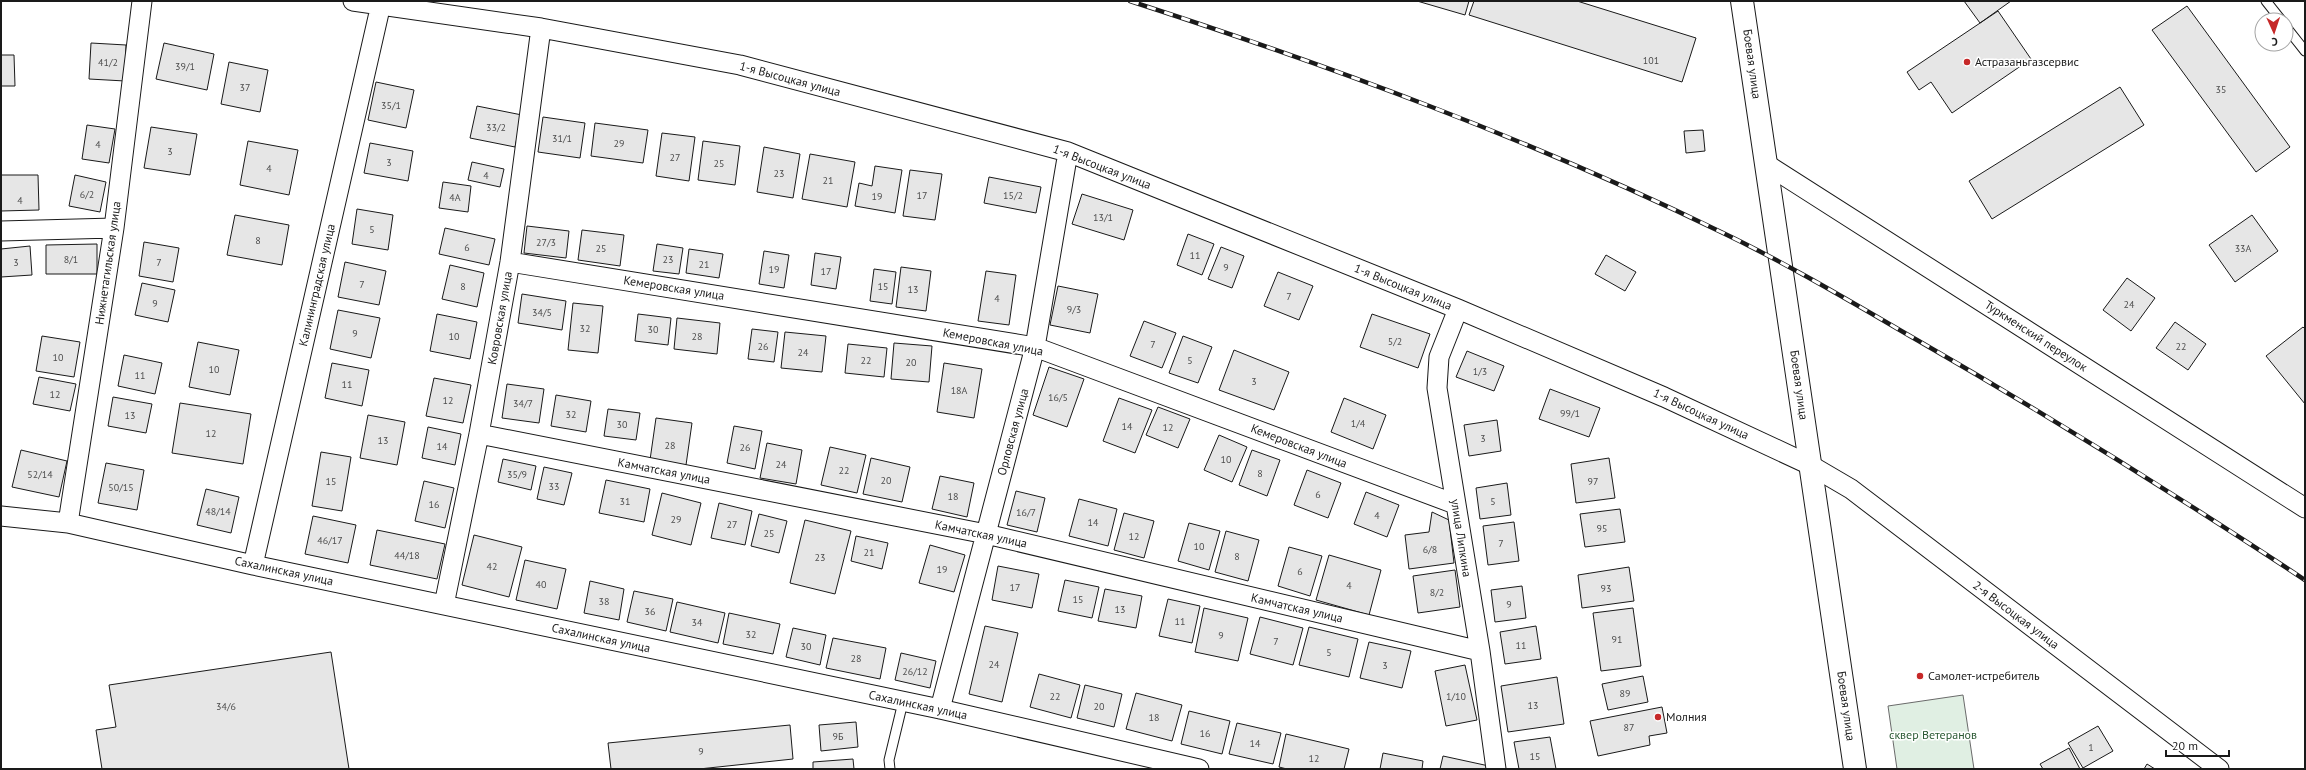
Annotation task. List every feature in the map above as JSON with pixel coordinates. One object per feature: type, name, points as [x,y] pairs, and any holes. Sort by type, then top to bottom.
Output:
[{"type":"main road","name":"Боевая улица","points":[[1742,1],[1855,769]]},
{"type":"street","name":"Нижнетагильская улица","points":[[68,523],[114,228],[142,1]]},
{"type":"street","name":"1-я Высоцкая улица","points":[[353,1],[541,28],[740,65],[1068,152],[1458,309],[1664,397],[1810,465]]},
{"type":"street","name":"Калининградская улица","points":[[253,565],[381,4]]},
{"type":"street","name":"Ковровская улица","points":[[444,605],[479,434],[510,262],[541,28]]},
{"type":"street","name":"Орловская улица","points":[[940,709],[1035,347],[1068,152]]},
{"type":"street","name":"Туркменский переулок","points":[[1766,164],[2305,508]]},
{"type":"street","points":[[1,231],[114,228]]},
{"type":"street","name":"Кемеровская улица","points":[[510,262],[1035,347],[1455,504]]},
{"type":"street","name":"улица Липкина","points":[[1458,309],[1440,357],[1437,388],[1480,650],[1496,769]]},
{"type":"street","name":"Камчатская улица","points":[[479,434],[986,534],[1480,650]]},
{"type":"street","name":"2-я Высоцкая улица","points":[[1810,465],[1850,489],[2219,769]]},
{"type":"street","name":"Сахалинская улица","points":[[1,516],[68,523],[253,565],[940,709],[1192,768]]},
{"type":"lane","points":[[2266,1],[2275,12]]},
{"type":"lane","points":[[2294,37],[2305,51]]},
{"type":"lane","points":[[890,769],[889,760],[903,702]]},
{"type":"green space","name":"сквер Ветеранов","points":[[1963,695],[1974,769],[1897,769],[1888,706]]},
{"type":"building","points":[[1417,1],[1469,1],[1465,15]]},
{"type":"building","points":[[1474,1],[1577,1],[1696,38],[1682,82],[1469,15]]},
{"type":"building","points":[[1964,1],[2011,1],[1980,23]]},
{"type":"building","points":[[2187,6],[2290,147],[2256,172],[2152,30]]},
{"type":"building","points":[[1998,11],[2031,59],[1952,113],[1931,82],[1919,90],[1907,72]]},
{"type":"building","points":[[91,43],[126,45],[125,81],[89,79]]},
{"type":"building","points":[[164,43],[214,54],[207,90],[156,79]]},
{"type":"building","points":[[1,55],[14,55],[15,86],[1,86]]},
{"type":"building","points":[[229,62],[268,70],[260,112],[221,104]]},
{"type":"building","points":[[376,82],[414,90],[406,128],[368,120]]},
{"type":"building","points":[[2120,87],[2144,125],[1992,219],[1969,181]]},
{"type":"building","points":[[477,106],[522,115],[515,147],[470,138]]},
{"type":"building","points":[[543,117],[585,123],[580,158],[538,152]]},
{"type":"building","points":[[595,123],[648,130],[643,163],[591,156]]},
{"type":"building","points":[[87,125],[115,129],[109,163],[82,159]]},
{"type":"building","points":[[151,127],[197,134],[190,175],[144,168]]},
{"type":"building","points":[[1703,130],[1705,151],[1686,153],[1684,131]]},
{"type":"building","points":[[662,133],[695,137],[689,181],[656,176]]},
{"type":"building","points":[[248,141],[298,150],[289,195],[240,185]]},
{"type":"building","points":[[703,141],[740,146],[735,185],[698,180]]},
{"type":"building","points":[[370,143],[413,151],[408,181],[364,173]]},
{"type":"building","points":[[764,147],[800,154],[793,198],[757,192]]},
{"type":"building","points":[[810,154],[855,162],[847,207],[802,199]]},
{"type":"building","points":[[472,162],[504,169],[500,187],[468,180]]},
{"type":"building","points":[[875,166],[902,170],[895,213],[855,206],[859,183],[872,186]]},
{"type":"building","points":[[910,170],[942,174],[935,220],[903,216]]},
{"type":"building","points":[[1,175],[38,175],[39,210],[1,211]]},
{"type":"building","points":[[75,175],[106,182],[100,212],[69,206]]},
{"type":"building","points":[[989,177],[1041,187],[1036,213],[984,203]]},
{"type":"building","points":[[443,182],[471,186],[468,212],[439,208]]},
{"type":"building","points":[[1082,194],[1133,210],[1124,240],[1072,224]]},
{"type":"building","points":[[357,209],[393,215],[388,250],[352,244]]},
{"type":"building","points":[[235,215],[289,225],[282,265],[227,255]]},
{"type":"building","points":[[2252,215],[2278,251],[2235,282],[2209,245]]},
{"type":"building","points":[[527,226],[569,231],[566,258],[524,253]]},
{"type":"building","points":[[445,228],[495,239],[489,265],[439,254]]},
{"type":"building","points":[[582,230],[624,235],[620,266],[578,260]]},
{"type":"building","points":[[1188,234],[1214,244],[1202,275],[1177,265]]},
{"type":"building","points":[[144,242],[179,248],[173,282],[139,276]]},
{"type":"building","points":[[97,244],[97,274],[46,274],[46,245]]},
{"type":"building","points":[[657,244],[683,248],[679,274],[653,271]]},
{"type":"building","points":[[30,246],[32,275],[1,277],[1,249]]},
{"type":"building","points":[[1221,247],[1244,256],[1232,288],[1208,279]]},
{"type":"building","points":[[689,249],[723,254],[719,278],[686,273]]},
{"type":"building","points":[[764,251],[789,255],[784,288],[759,284]]},
{"type":"building","points":[[815,253],[841,257],[836,289],[811,285]]},
{"type":"building","points":[[1606,255],[1636,272],[1625,291],[1595,274]]},
{"type":"building","points":[[345,262],[386,271],[379,305],[338,297]]},
{"type":"building","points":[[450,265],[484,273],[477,307],[442,299]]},
{"type":"building","points":[[901,267],[931,271],[926,311],[896,307]]},
{"type":"building","points":[[874,269],[896,272],[892,304],[870,301]]},
{"type":"building","points":[[986,271],[1016,275],[1009,325],[978,321]]},
{"type":"building","points":[[1278,272],[1313,286],[1299,320],[1264,306]]},
{"type":"building","points":[[2127,278],[2155,298],[2131,331],[2103,310]]},
{"type":"building","points":[[142,283],[175,290],[168,322],[135,315]]},
{"type":"building","points":[[1058,286],[1098,294],[1090,333],[1050,325]]},
{"type":"building","points":[[522,294],[566,301],[562,330],[518,323]]},
{"type":"building","points":[[573,303],[603,306],[598,353],[568,350]]},
{"type":"building","points":[[338,310],[380,318],[371,358],[330,349]]},
{"type":"building","points":[[437,314],[477,322],[470,359],[430,351]]},
{"type":"building","points":[[638,314],[671,318],[668,345],[635,341]]},
{"type":"building","points":[[1372,314],[1430,334],[1418,368],[1360,347]]},
{"type":"building","points":[[677,318],[720,323],[717,354],[674,349]]},
{"type":"building","points":[[1144,321],[1176,333],[1162,368],[1130,356]]},
{"type":"building","points":[[2175,322],[2206,344],[2188,370],[2156,348]]},
{"type":"building","points":[[2303,327],[2305,329],[2305,404],[2266,356]]},
{"type":"building","points":[[752,329],[778,332],[774,362],[748,359]]},
{"type":"building","points":[[785,332],[826,336],[822,372],[781,368]]},
{"type":"building","points":[[42,336],[80,342],[74,377],[36,371]]},
{"type":"building","points":[[1183,336],[1212,347],[1198,383],[1169,373]]},
{"type":"building","points":[[198,342],[239,350],[230,395],[189,387]]},
{"type":"building","points":[[894,343],[932,346],[929,382],[891,379]]},
{"type":"building","points":[[848,344],[887,348],[884,377],[845,373]]},
{"type":"building","points":[[1234,350],[1289,372],[1274,410],[1219,390]]},
{"type":"building","points":[[1467,351],[1504,366],[1494,391],[1456,377]]},
{"type":"building","points":[[124,355],[162,363],[155,394],[118,386]]},
{"type":"building","points":[[332,363],[369,370],[362,406],[325,398]]},
{"type":"building","points":[[944,363],[982,369],[974,418],[937,412]]},
{"type":"building","points":[[1049,367],[1084,379],[1067,427],[1033,415]]},
{"type":"building","points":[[39,377],[76,384],[70,411],[33,404]]},
{"type":"building","points":[[434,378],[471,385],[463,423],[426,416]]},
{"type":"building","points":[[507,384],[544,389],[539,423],[502,418]]},
{"type":"building","points":[[1550,389],[1600,408],[1589,437],[1539,419]]},
{"type":"building","points":[[556,395],[591,401],[586,432],[551,426]]},
{"type":"building","points":[[113,397],[152,404],[146,433],[108,426]]},
{"type":"building","points":[[1119,398],[1152,410],[1135,453],[1103,441]]},
{"type":"building","points":[[1344,398],[1386,415],[1373,449],[1331,432]]},
{"type":"building","points":[[180,403],[251,414],[243,464],[172,453]]},
{"type":"building","points":[[1158,407],[1190,419],[1178,448],[1146,435]]},
{"type":"building","points":[[608,409],[640,413],[636,440],[604,436]]},
{"type":"building","points":[[368,415],[405,422],[397,465],[360,458]]},
{"type":"building","points":[[656,418],[692,423],[685,472],[649,467]]},
{"type":"building","points":[[1497,420],[1501,451],[1469,456],[1464,425]]},
{"type":"building","points":[[734,426],[762,431],[755,469],[727,463]]},
{"type":"building","points":[[428,427],[461,434],[455,465],[422,458]]},
{"type":"building","points":[[1219,435],[1247,447],[1232,482],[1204,470]]},
{"type":"building","points":[[767,443],[802,450],[796,484],[760,478]]},
{"type":"building","points":[[830,447],[866,455],[857,493],[821,485]]},
{"type":"building","points":[[21,450],[67,461],[59,497],[12,487]]},
{"type":"building","points":[[1252,450],[1280,460],[1267,496],[1239,485]]},
{"type":"building","points":[[321,452],[351,457],[342,511],[312,506]]},
{"type":"building","points":[[871,458],[910,467],[902,502],[863,494]]},
{"type":"building","points":[[1609,458],[1615,498],[1576,503],[1571,464]]},
{"type":"building","points":[[503,459],[536,466],[531,490],[498,482]]},
{"type":"building","points":[[106,463],[144,470],[137,510],[98,503]]},
{"type":"building","points":[[544,467],[572,473],[564,505],[537,499]]},
{"type":"building","points":[[1307,470],[1341,483],[1328,518],[1294,505]]},
{"type":"building","points":[[940,476],[974,483],[967,517],[932,509]]},
{"type":"building","points":[[606,480],[650,489],[644,522],[599,513]]},
{"type":"building","points":[[424,481],[454,488],[445,528],[415,521]]},
{"type":"building","points":[[1507,483],[1511,515],[1480,519],[1476,488]]},
{"type":"building","points":[[206,489],[239,497],[231,533],[197,525]]},
{"type":"building","points":[[1016,491],[1045,498],[1037,532],[1007,525]]},
{"type":"building","points":[[1366,492],[1399,505],[1387,537],[1354,524]]},
{"type":"building","points":[[662,493],[701,503],[691,545],[652,535]]},
{"type":"building","points":[[1079,499],[1117,509],[1108,546],[1069,536]]},
{"type":"building","points":[[719,503],[752,511],[745,545],[711,538]]},
{"type":"building","points":[[1620,509],[1625,542],[1585,547],[1580,514]]},
{"type":"building","points":[[1432,512],[1449,520],[1454,563],[1409,569],[1405,535],[1429,532]]},
{"type":"building","points":[[1124,513],[1154,521],[1144,558],[1114,550]]},
{"type":"building","points":[[759,514],[787,521],[779,553],[751,546]]},
{"type":"building","points":[[313,516],[356,525],[348,563],[305,554]]},
{"type":"building","points":[[805,520],[851,531],[835,594],[790,583]]},
{"type":"building","points":[[1514,522],[1519,561],[1488,565],[1483,526]]},
{"type":"building","points":[[1189,523],[1220,531],[1209,570],[1178,561]]},
{"type":"building","points":[[377,530],[445,544],[437,579],[370,565]]},
{"type":"building","points":[[1226,531],[1259,540],[1248,581],[1215,572]]},
{"type":"building","points":[[474,535],[522,547],[509,597],[462,585]]},
{"type":"building","points":[[856,536],[888,543],[882,569],[851,561]]},
{"type":"building","points":[[930,545],[965,555],[954,592],[919,583]]},
{"type":"building","points":[[1289,547],[1322,556],[1310,596],[1278,586]]},
{"type":"building","points":[[1329,555],[1381,570],[1369,615],[1316,600]]},
{"type":"building","points":[[525,560],[566,569],[557,609],[516,600]]},
{"type":"building","points":[[998,566],[1039,574],[1032,608],[992,600]]},
{"type":"building","points":[[1629,567],[1634,601],[1582,608],[1578,575]]},
{"type":"building","points":[[1455,570],[1460,607],[1418,613],[1413,576]]},
{"type":"building","points":[[1065,580],[1099,587],[1092,618],[1058,611]]},
{"type":"building","points":[[590,581],[624,589],[619,620],[584,613]]},
{"type":"building","points":[[1522,586],[1526,618],[1495,622],[1491,590]]},
{"type":"building","points":[[1105,589],[1142,596],[1136,628],[1098,621]]},
{"type":"building","points":[[634,591],[673,599],[666,631],[627,622]]},
{"type":"building","points":[[1168,599],[1200,606],[1192,643],[1159,636]]},
{"type":"building","points":[[677,602],[725,613],[718,643],[670,632]]},
{"type":"building","points":[[1204,608],[1248,618],[1238,661],[1195,652]]},
{"type":"building","points":[[1633,608],[1641,666],[1601,671],[1593,613]]},
{"type":"building","points":[[729,613],[780,624],[773,654],[723,644]]},
{"type":"building","points":[[1260,617],[1303,628],[1293,665],[1250,654]]},
{"type":"building","points":[[985,626],[1018,633],[1002,702],[969,694]]},
{"type":"building","points":[[1536,626],[1541,659],[1505,664],[1500,632]]},
{"type":"building","points":[[1309,627],[1358,639],[1349,677],[1299,665]]},
{"type":"building","points":[[793,628],[826,635],[820,665],[786,657]]},
{"type":"building","points":[[833,638],[886,648],[880,679],[826,668]]},
{"type":"building","points":[[1369,642],[1411,651],[1402,688],[1360,678]]},
{"type":"building","points":[[331,652],[349,769],[102,769],[96,730],[116,727],[109,685]]},
{"type":"building","points":[[901,653],[936,661],[930,688],[895,680]]},
{"type":"building","points":[[1465,665],[1477,720],[1446,726],[1435,671]]},
{"type":"building","points":[[1039,674],[1080,685],[1071,718],[1030,707]]},
{"type":"building","points":[[1643,676],[1648,702],[1608,710],[1602,684]]},
{"type":"building","points":[[1557,677],[1564,724],[1508,732],[1501,686]]},
{"type":"building","points":[[1085,685],[1122,694],[1114,727],[1077,718]]},
{"type":"building","points":[[1136,693],[1182,705],[1172,741],[1126,729]]},
{"type":"building","points":[[1662,707],[1667,733],[1649,736],[1650,745],[1598,756],[1590,721]]},
{"type":"building","points":[[1189,711],[1230,721],[1222,754],[1181,744]]},
{"type":"building","points":[[856,722],[858,747],[821,751],[819,725]]},
{"type":"building","points":[[1237,723],[1281,733],[1273,764],[1229,754]]},
{"type":"building","points":[[790,725],[793,759],[699,769],[611,769],[608,743]]},
{"type":"building","points":[[2098,726],[2113,751],[2083,768],[2068,743]]},
{"type":"building","points":[[1286,734],[1349,749],[1344,769],[1287,769],[1279,767]]},
{"type":"building","points":[[1550,737],[1556,769],[1519,769],[1514,742]]},
{"type":"building","points":[[2069,748],[2080,769],[2043,769],[2040,764]]},
{"type":"building","points":[[1383,753],[1423,761],[1422,769],[1380,769]]},
{"type":"building","points":[[1443,756],[1489,766],[1488,769],[1440,769]]},
{"type":"building","points":[[853,759],[854,769],[813,769],[813,762]]},
{"type":"building","points":[[2147,764],[2155,769],[2144,769]]},
{"type":"railway","points":[[1130,1],[1280,51],[1503,135],[1649,198],[1746,244],[1845,298],[2064,427],[2161,487],[2305,580]]},
{"type":"place","name":"Астразаньгазсервис","points":[[1967,62]]},
{"type":"place","name":"Самолет-истребитель","points":[[1920,676]]},
{"type":"place","name":"Молния","points":[[1658,717]]}]
